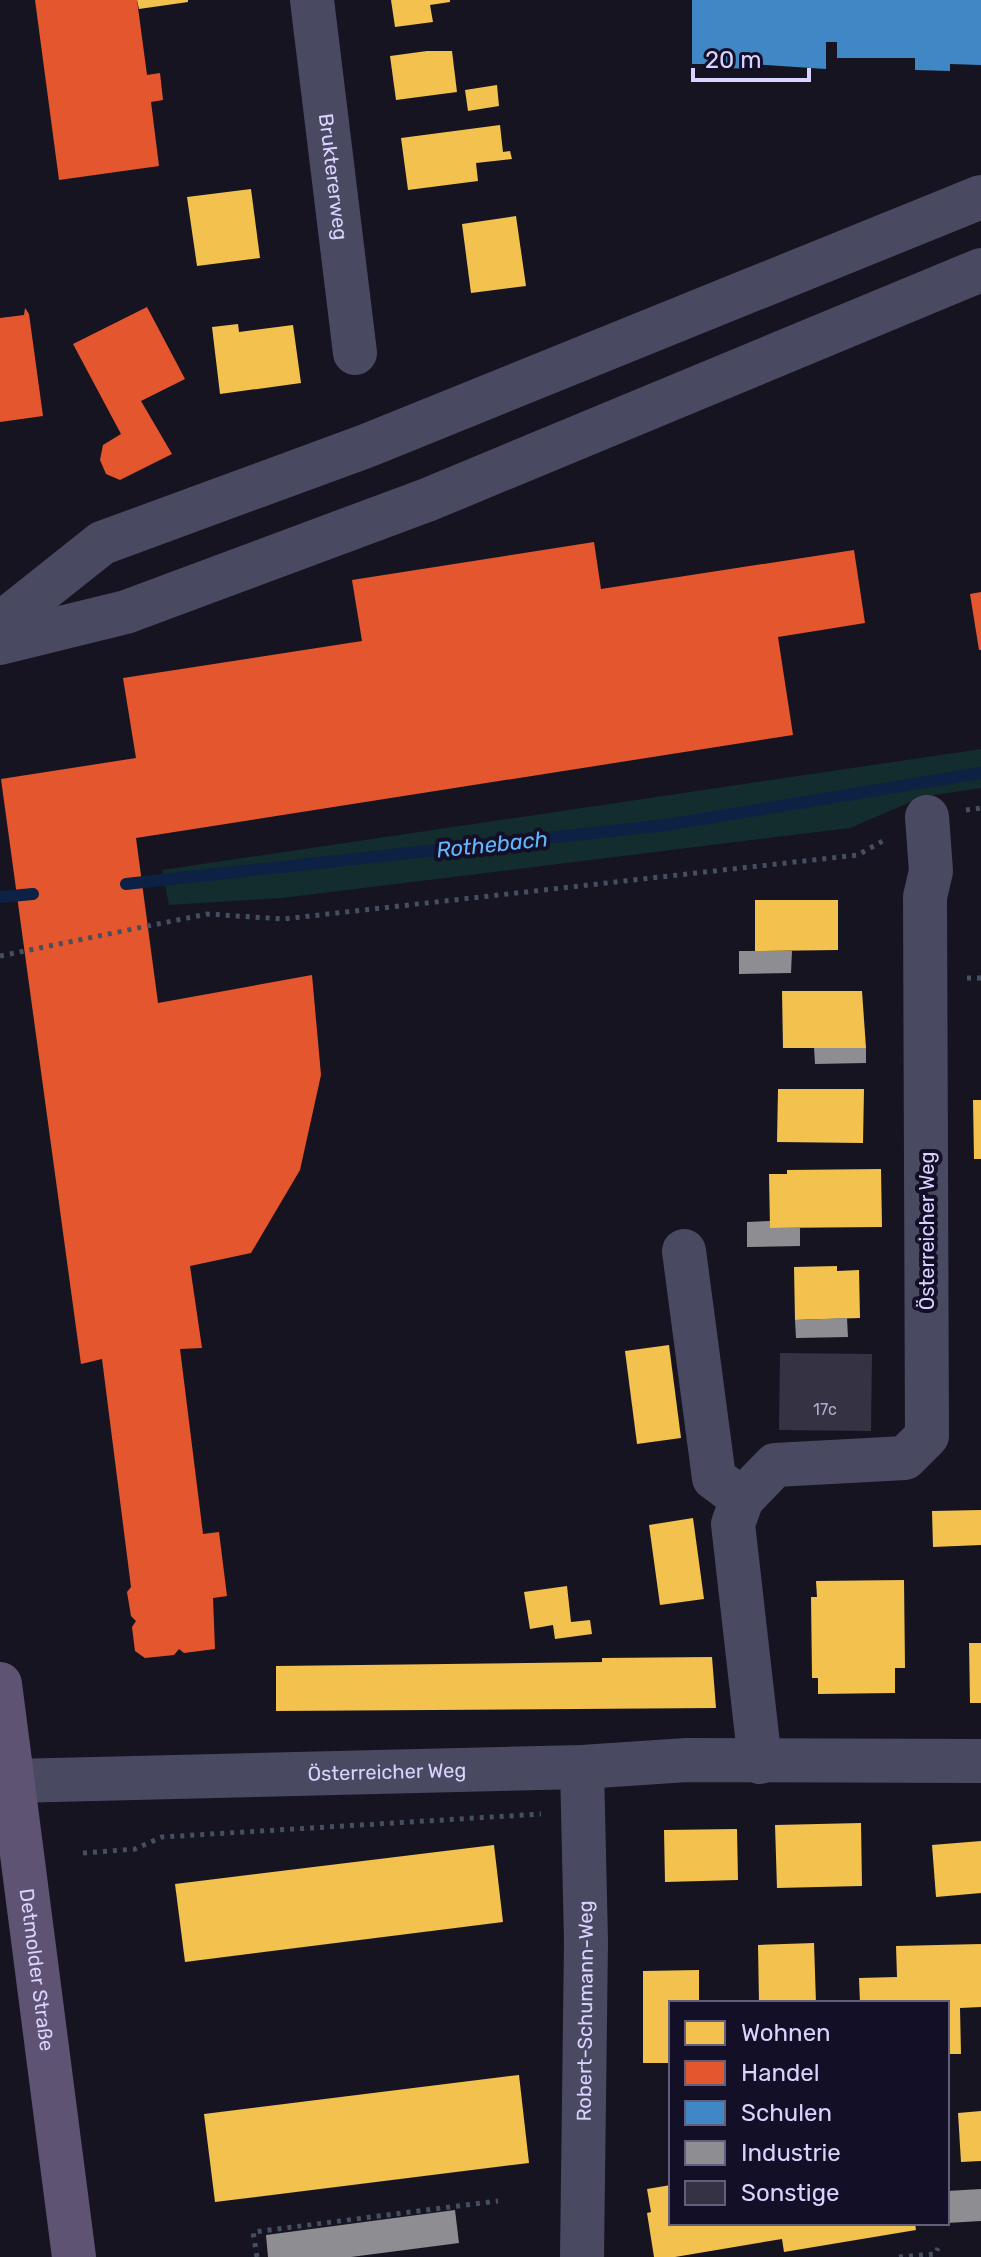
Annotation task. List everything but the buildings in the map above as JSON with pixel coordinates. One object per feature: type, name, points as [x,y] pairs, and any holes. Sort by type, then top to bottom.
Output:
[{"type":"main road","name":"Detmolder Straße","points":[[0,1684],[74,2257]]},
{"type":"street","name":"Bruktererweg","points":[[312,0],[355,353]]},
{"type":"street","points":[[0,624],[102,543],[366,446],[981,197]]},
{"type":"street","points":[[0,643],[126,612],[427,500],[981,270]]},
{"type":"street","name":"Österreicher Weg","points":[[742,1499],[775,1465],[905,1458],[927,1436],[925,897],[931,871],[927,817]]},
{"type":"street","points":[[684,1251],[714,1478],[742,1499],[733,1524],[760,1762]]},
{"type":"street","name":"Österreicher Weg","points":[[13,1781],[582,1767],[687,1760],[981,1761]]},
{"type":"street","name":"Robert-Schumann-Weg","points":[[582,1767],[586,1941],[582,2257]]},
{"type":"path","points":[[0,956],[207,914],[283,919],[858,855],[927,817],[981,808]]},
{"type":"path","points":[[83,1853],[135,1849],[162,1837],[582,1812]]},
{"type":"path","points":[[257,2257],[253,2232],[498,2201]]},
{"type":"path","points":[[899,2257],[935,2254],[938,2248]]},
{"type":"green space","points":[[981,749],[981,788],[922,797],[850,828],[282,898],[169,905],[162,870]]},
{"type":"waterway","name":"Rothebach","points":[[126,884],[666,825],[981,773]]},
{"type":"waterway","name":"Rothebach","points":[[0,897],[33,894]]}]
